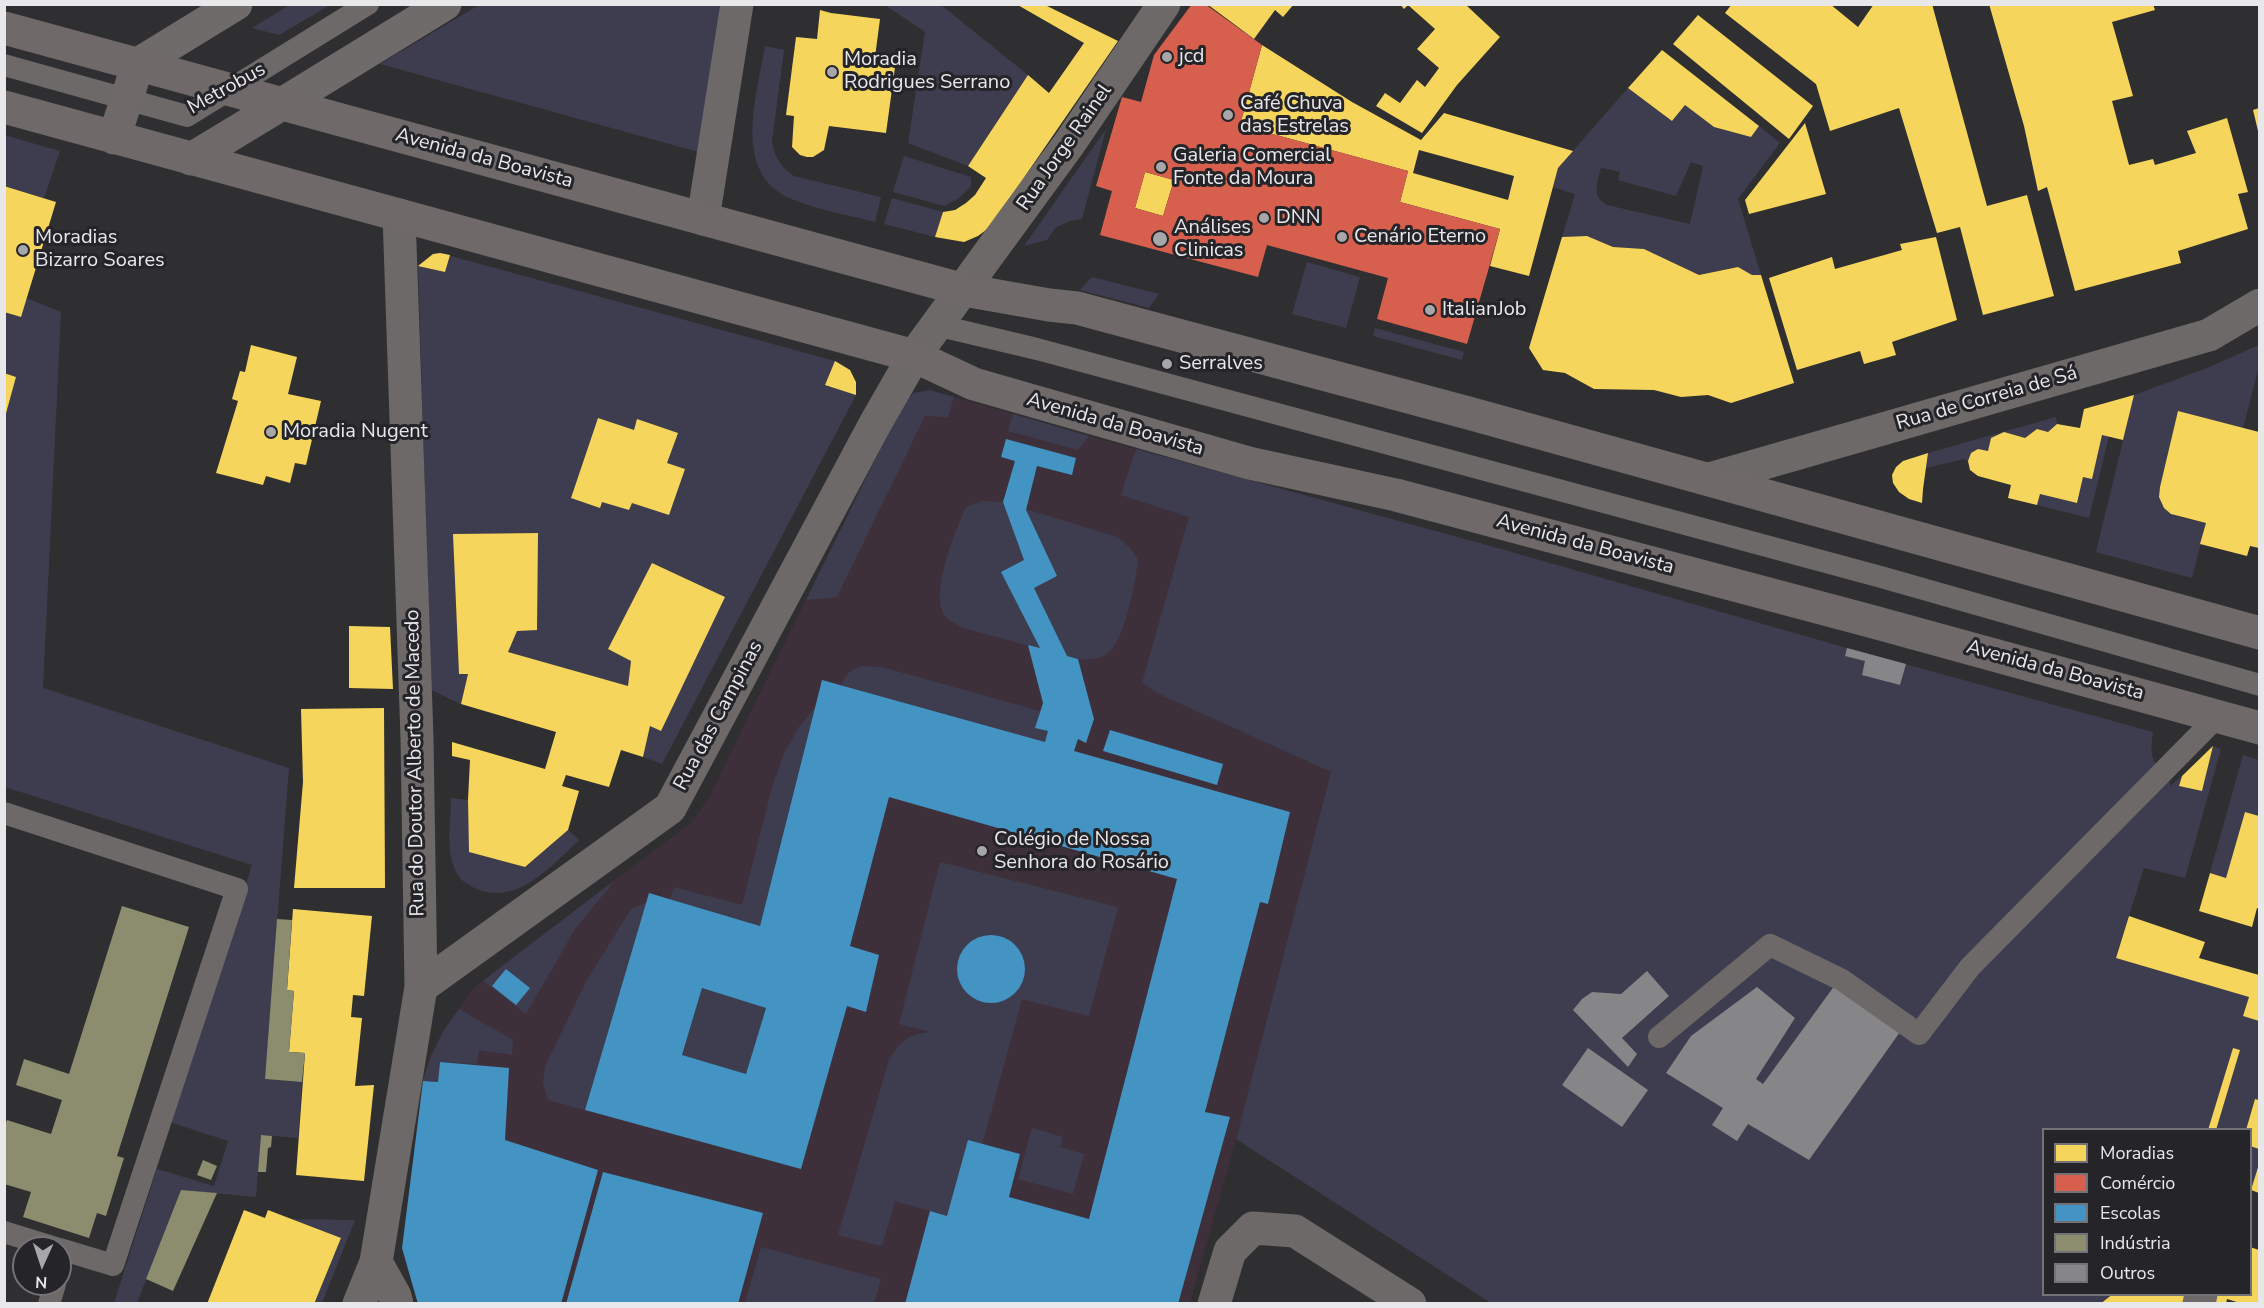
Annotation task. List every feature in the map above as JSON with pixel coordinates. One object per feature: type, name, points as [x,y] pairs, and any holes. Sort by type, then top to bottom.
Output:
[{"type":"main road","points":[[114,138],[138,64],[237,4]]},
{"type":"main road","points":[[191,159],[445,4]]},
{"type":"main road","name":"Avenida da Boavista","points":[[4,27],[964,290],[1077,308],[2259,633]]},
{"type":"main road","name":"Avenida da Boavista","points":[[4,107],[914,356],[974,384],[1249,463],[1396,495],[1870,621],[2259,728]]},
{"type":"street","points":[[703,219],[737,4]]},
{"type":"street","name":"Rua Jorge Rainel","points":[[964,290],[1069,144],[1164,4]]},
{"type":"street","name":"Rua do Doutor Alberto de Macedo","points":[[359,1304],[376,1262],[421,987],[416,722],[399,216]]},
{"type":"street","points":[[914,356],[964,290]]},
{"type":"street","name":"Rua de Correia de Sá","points":[[1709,480],[2209,335],[2259,305]]},
{"type":"street","name":"Rua das Campinas","points":[[421,987],[670,808],[875,424],[914,356]]},
{"type":"street","points":[[1214,1304],[1230,1251],[1254,1227],[1294,1231],[1410,1304]]},
{"type":"street","points":[[376,1262],[397,1304]]},
{"type":"lane","name":"Metrobus","points":[[4,65],[187,116],[368,4]]},
{"type":"lane","points":[[936,325],[1037,349],[1881,577],[2259,685]]},
{"type":"lane","points":[[1659,1037],[1770,945],[1842,980],[1919,1034],[1970,967],[2218,716]]},
{"type":"lane","points":[[4,813],[237,889],[113,1265],[72,1256]]},
{"type":"shaded area","points":[[291,4],[330,5],[279,35],[252,28]]},
{"type":"shaded area","points":[[479,5],[726,5],[702,153],[380,64]]},
{"type":"shaded area","points":[[885,5],[941,5],[1028,75],[968,166],[908,143],[925,32]]},
{"type":"shaded area","points":[[765,46],[784,50],[772,141],[779,161],[794,176],[881,197],[875,222],[823,210],[794,200],[774,189],[761,173],[752,132]]},
{"type":"shaded area","points":[[1628,88],[1672,121],[1685,105],[1714,127],[1751,137],[1759,126],[1780,143],[1738,199],[1761,275],[1752,275],[1737,267],[1699,275],[1644,249],[1613,247],[1587,236],[1562,237],[1575,194],[1553,187],[1558,168]],"holes":[[[1691,162],[1703,166],[1690,224],[1607,205],[1599,198],[1596,189],[1601,168],[1620,172],[1618,180],[1676,196]]]},
{"type":"shaded area","points":[[1106,129],[1082,219],[1070,221],[1055,228],[1047,240],[1024,246]]},
{"type":"shaded area","points":[[4,135],[60,151],[44,198],[5,186]]},
{"type":"shaded area","points":[[904,156],[971,177],[971,186],[959,198],[945,206],[893,192]]},
{"type":"shaded area","points":[[892,198],[943,212],[935,237],[884,224]]},
{"type":"shaded area","points":[[440,253],[835,361],[848,371],[855,383],[856,395],[662,764],[643,757],[650,726],[661,731],[724,597],[652,563],[608,649],[631,661],[628,686],[508,652],[517,631],[537,629],[537,533],[454,534],[459,674],[468,674],[461,704],[431,690],[418,266],[433,254]]},
{"type":"shaded area","points":[[1307,262],[1360,277],[1346,328],[1292,314]]},
{"type":"shaded area","points":[[1092,277],[1159,294],[1149,308],[1080,290]]},
{"type":"shaded area","points":[[26,298],[61,312],[43,688],[289,768],[265,1079],[302,1082],[298,1138],[261,1135],[256,1197],[181,1190],[137,1303],[114,1303],[157,1169],[214,1186],[228,1141],[170,1122],[252,865],[5,787],[4,419],[16,377],[5,373],[4,312],[20,317]]},
{"type":"shaded area","points":[[1375,328],[1464,352],[1462,360],[1373,336]]},
{"type":"shaded area","points":[[2259,345],[2259,366],[2243,428],[2178,412],[2160,487],[2160,497],[2163,505],[2173,514],[2206,523],[2192,578],[2096,552],[2134,395],[2207,368]]},
{"type":"shaded area","name":"Colégio de Nossa Senhora do Rosário","points":[[930,390],[1231,477],[1165,697],[1331,772],[1236,1139],[1190,1303],[418,1303],[402,1248],[423,1081],[429,1059],[443,1030],[474,988],[691,823],[708,799],[902,405],[914,393]]},
{"type":"shaded area","points":[[930,390],[954,397],[948,417],[925,416],[837,597],[806,600],[902,405],[914,393]]},
{"type":"shaded area","points":[[1013,414],[1089,436],[1078,450],[1008,431]]},
{"type":"shaded area","points":[[2056,417],[2057,424],[2048,432],[2037,429],[2025,438],[1991,438],[1988,451],[1971,453],[1968,461],[1964,459],[1926,468],[1928,453]]},
{"type":"shaded area","points":[[2102,435],[2109,436],[2089,518],[2037,505],[2040,494],[2077,503],[2083,477]]},
{"type":"shaded area","points":[[1136,449],[2153,732],[2152,754],[2170,786],[2182,776],[2179,786],[2202,791],[2213,746],[2221,749],[2185,878],[2144,868],[2116,957],[2249,997],[2243,1016],[2259,1021],[2260,1100],[2255,1099],[2246,1128],[2216,1128],[2240,1050],[2233,1048],[2208,1128],[2042,1128],[2042,1296],[2111,1296],[2100,1303],[1491,1303],[1236,1139],[1331,772],[1165,697],[1142,683],[1189,517],[1121,495]]},
{"type":"shaded area","points":[[982,501],[1003,502],[1117,537],[1128,546],[1138,559],[1135,582],[1128,612],[1118,639],[1105,655],[1092,659],[1078,659],[960,627],[945,616],[940,593],[951,545],[966,507]]},
{"type":"shaded area","points":[[861,666],[882,667],[1040,711],[1036,728],[1048,731],[1045,742],[841,685],[849,672]]},
{"type":"shaded area","points":[[815,707],[760,926],[670,899],[674,887],[742,905],[773,784],[784,754],[799,727]]},
{"type":"shaded area","points":[[2243,755],[2259,760],[2259,816],[2245,812],[2226,878],[2210,873]]},
{"type":"shaded area","points":[[451,798],[468,800],[470,852],[525,867],[568,830],[579,840],[546,871],[520,888],[492,893],[477,889],[466,883],[455,871],[450,842]]},
{"type":"shaded area","points":[[940,862],[1118,907],[1089,1016],[1022,999],[982,1145],[947,1216],[895,1201],[882,1246],[838,1235],[889,1060],[905,1040],[930,1032],[899,1024]]},
{"type":"shaded area","points":[[615,880],[575,929],[526,1014],[483,981]]},
{"type":"shaded area","points":[[646,903],[585,1110],[548,1100],[543,1083],[545,1066],[586,982],[631,909]]},
{"type":"shaded area","points":[[702,988],[766,1008],[746,1074],[682,1055]]},
{"type":"shaded area","points":[[459,1009],[513,1040],[512,1055],[479,1050],[477,1064],[440,1062],[438,1082],[423,1081],[437,1044]]},
{"type":"shaded area","points":[[1032,1128],[1063,1137],[1060,1147],[1084,1154],[1073,1194],[1018,1179]]},
{"type":"shaded area","points":[[2252,1147],[2260,1149],[2252,1188]]},
{"type":"shaded area","points":[[292,1219],[355,1220],[322,1303],[314,1303],[341,1238]]},
{"type":"shaded area","points":[[761,1247],[881,1279],[874,1303],[745,1303]]},
{"type":"building: Moradias","points":[[1016,4],[1043,4],[1118,41],[990,227],[964,242],[935,237],[943,212],[955,210],[966,203],[975,195],[986,178],[968,166],[1028,75],[1049,93],[1084,43]]},
{"type":"building: Moradias","points":[[1207,4],[1294,4],[1283,17],[1275,10],[1254,39]]},
{"type":"building: Moradias","points":[[1400,4],[1465,4],[1500,37],[1457,85],[1422,133],[1376,106],[1385,93],[1400,103],[1417,80],[1425,87],[1439,68],[1417,49],[1435,29],[1408,5],[1404,9]]},
{"type":"building: Moradias","points":[[1732,4],[1830,4],[1858,27],[1874,4],[1932,4],[1987,206],[2027,195],[2054,296],[1983,315],[1960,227],[1937,233],[1899,108],[1830,131],[1816,84],[1725,13]]},
{"type":"building: Moradias","points":[[1989,4],[2153,4],[2155,10],[2112,22],[2133,96],[2112,101],[2129,165],[2153,159],[2155,165],[2196,153],[2187,131],[2227,118],[2248,192],[2238,194],[2248,229],[2178,251],[2181,263],[2075,291],[2047,187],[2038,191],[2024,126]]},
{"type":"building: Moradias","name":"Moradia Rodrigues Serrano","points":[[820,10],[880,19],[875,57],[896,60],[886,133],[829,126],[824,150],[813,157],[807,157],[800,155],[792,147],[794,116],[786,115],[796,37],[817,39]]},
{"type":"building: Moradias","points":[[1698,15],[1813,106],[1789,139],[1673,44]]},
{"type":"building: Moradias","points":[[1262,45],[1352,102],[1421,140],[1444,113],[1573,151],[1558,168],[1529,276],[1490,266],[1500,229],[1400,202],[1408,171],[1240,125]],"holes":[[[1419,150],[1514,176],[1508,200],[1413,173]]]},
{"type":"building: Moradias","points":[[1662,50],[1759,126],[1751,137],[1714,127],[1685,105],[1672,121],[1628,88]]},
{"type":"building: Moradias","points":[[2259,108],[2259,135],[2253,110]]},
{"type":"building: Moradias","points":[[1805,123],[1826,194],[1749,214],[1745,200]]},
{"type":"building: Moradias","points":[[1237,163],[1259,169],[1251,200],[1229,194]]},
{"type":"building: Moradias","points":[[1145,172],[1174,180],[1163,216],[1135,208]]},
{"type":"building: Moradias","name":"Moradias Bizarro Soares","points":[[4,186],[56,202],[21,317],[4,312]]},
{"type":"building: Moradias","points":[[1330,188],[1352,193],[1344,225],[1322,219]]},
{"type":"building: Moradias","points":[[1587,236],[1613,247],[1644,249],[1699,275],[1738,267],[1752,275],[1761,275],[1794,383],[1731,403],[1708,395],[1681,397],[1654,390],[1594,389],[1565,373],[1543,370],[1529,348],[1562,237]]},
{"type":"building: Moradias","points":[[1936,237],[1957,320],[1892,342],[1896,355],[1864,364],[1860,351],[1797,370],[1769,278],[1832,257],[1835,269],[1902,250],[1900,244]]},
{"type":"building: Moradias","points":[[433,254],[450,255],[445,272],[418,266]]},
{"type":"building: Moradias","name":"Moradia Nugent","points":[[251,345],[297,357],[288,394],[321,401],[306,465],[295,463],[290,483],[266,476],[263,485],[216,473],[238,401],[232,399],[240,371],[245,372]]},
{"type":"building: Moradias","points":[[835,361],[850,370],[856,382],[856,395],[825,385]]},
{"type":"building: Moradias","points":[[4,373],[16,377],[5,417],[4,416]]},
{"type":"building: Moradias","points":[[2134,395],[2123,440],[2102,435],[2092,479],[2083,477],[2077,503],[2040,494],[2037,505],[2008,498],[2011,485],[1978,476],[1970,470],[1968,461],[1971,453],[1978,449],[1988,451],[1991,438],[2004,432],[2025,438],[2037,429],[2048,432],[2057,424],[2080,428],[2084,409]]},
{"type":"building: Moradias","points":[[2178,411],[2259,432],[2259,548],[2250,546],[2247,556],[2200,544],[2206,523],[2171,514],[2164,508],[2159,497],[2160,487]]},
{"type":"building: Moradias","points":[[598,418],[634,430],[637,419],[678,433],[667,463],[685,469],[669,515],[632,503],[629,510],[602,502],[600,508],[571,498]]},
{"type":"building: Moradias","points":[[1928,453],[1922,503],[1909,499],[1899,492],[1893,483],[1892,475],[1903,461]]},
{"type":"building: Moradias","points":[[538,533],[537,630],[517,631],[508,652],[628,686],[631,661],[608,649],[652,563],[725,597],[661,731],[650,726],[643,757],[621,750],[609,787],[566,775],[562,786],[579,791],[568,830],[525,867],[469,852],[470,760],[452,756],[452,742],[545,769],[556,732],[461,704],[468,674],[459,674],[453,534]]},
{"type":"building: Moradias","points":[[349,626],[390,627],[393,689],[349,688]]},
{"type":"building: Moradias","points":[[384,708],[385,888],[294,888],[303,782],[301,709]]},
{"type":"building: Moradias","points":[[2213,746],[2202,791],[2179,786],[2182,776]]},
{"type":"building: Moradias","points":[[2245,812],[2259,816],[2259,909],[2257,908],[2252,927],[2199,911],[2210,873],[2226,878]]},
{"type":"building: Moradias","points":[[293,909],[372,916],[364,996],[353,995],[351,1017],[362,1018],[355,1086],[374,1085],[364,1181],[296,1175],[305,1053],[289,1052],[294,991],[287,990]]},
{"type":"building: Moradias","points":[[2129,916],[2205,942],[2199,958],[2259,975],[2259,1021],[2243,1016],[2249,997],[2116,958]]},
{"type":"building: Moradias","points":[[2233,1048],[2240,1050],[2217,1128],[2209,1128]]},
{"type":"building: Moradias","points":[[2255,1099],[2259,1100],[2259,1149],[2252,1147],[2252,1128],[2247,1128]]},
{"type":"building: Moradias","points":[[2259,1164],[2259,1193],[2252,1190]]},
{"type":"building: Moradias","points":[[244,1210],[265,1218],[268,1210],[341,1238],[314,1304],[207,1304]]},
{"type":"building: Moradias","points":[[2252,1248],[2259,1250],[2259,1304],[2243,1304],[2227,1299],[2226,1304],[2207,1304],[2209,1296],[2252,1296]]},
{"type":"building: Moradias","points":[[2110,1296],[2193,1296],[2191,1304],[2100,1304]]},
{"type":"building: Comércio","points":[[1192,4],[1205,4],[1262,45],[1240,125],[1408,171],[1400,202],[1500,229],[1467,344],[1377,319],[1388,278],[1267,245],[1258,277],[1100,235],[1112,191],[1096,186],[1122,97],[1141,102],[1154,55]],"holes":[[[1145,172],[1174,180],[1163,216],[1135,208]]]},
{"type":"building: Escolas","points":[[1006,439],[1076,458],[1072,475],[1037,466],[1026,510],[1057,576],[1034,588],[1067,656],[1078,659],[1094,719],[1086,743],[1078,739],[1074,751],[1290,812],[1268,904],[1260,902],[1205,1112],[1230,1117],[1178,1304],[905,1304],[930,1211],[947,1216],[968,1140],[1020,1154],[1009,1197],[1089,1219],[1177,879],[889,797],[850,946],[879,955],[866,1012],[847,1006],[801,1169],[585,1110],[649,893],[760,926],[822,680],[1045,742],[1048,731],[1035,728],[1043,703],[1028,645],[1040,648],[1001,572],[1024,560],[1003,502],[1015,461],[1001,457]],"holes":[[[702,988],[766,1008],[746,1074],[682,1055]]]},
{"type":"building: Escolas","points":[[1110,730],[1223,764],[1217,785],[1103,751]]},
{"type":"building: Escolas","points":[[998,935],[1010,941],[1019,950],[1025,962],[1023,982],[1015,993],[998,1003],[984,1003],[967,993],[959,982],[957,962],[967,945],[978,937]]},
{"type":"building: Escolas","points":[[506,969],[530,988],[516,1005],[492,986]]},
{"type":"building: Escolas","points":[[440,1062],[509,1068],[505,1140],[598,1170],[561,1304],[418,1304],[402,1248],[423,1081],[438,1082]]},
{"type":"building: Escolas","points":[[603,1172],[763,1213],[738,1304],[566,1304]]},
{"type":"building: Indústria","points":[[122,906],[189,927],[117,1156],[124,1158],[106,1216],[97,1213],[89,1238],[23,1217],[31,1192],[4,1184],[4,1127],[7,1120],[51,1134],[62,1100],[16,1085],[24,1059],[69,1074]]},
{"type":"building: Indústria","points":[[277,919],[292,920],[287,990],[294,991],[289,1052],[305,1053],[302,1082],[265,1079]]},
{"type":"building: Indústria","points":[[261,1135],[272,1136],[271,1147],[268,1148],[266,1172],[258,1172]]},
{"type":"building: Indústria","points":[[203,1160],[217,1166],[211,1180],[197,1175]]},
{"type":"building: Indústria","points":[[181,1190],[217,1193],[173,1291],[146,1279]]},
{"type":"building: Outros","points":[[1847,648],[1906,664],[1900,685],[1862,675],[1865,661],[1845,656]]},
{"type":"building: Outros","points":[[1647,971],[1669,996],[1622,1038],[1637,1054],[1628,1067],[1573,1010],[1592,992],[1621,994]]},
{"type":"building: Outros","points":[[1835,985],[1900,1032],[1809,1160],[1748,1124],[1737,1141],[1712,1125],[1723,1108],[1666,1073],[1691,1036],[1757,987],[1795,1018],[1756,1079],[1763,1084]]},
{"type":"building: Outros","points":[[1588,1048],[1648,1090],[1622,1127],[1562,1085]]},
{"type":"place","name":"jcd","points":[[1167,57]]},
{"type":"place","name":"Moradia Rodrigues Serrano","points":[[832,72]]},
{"type":"place","name":"Café Chuva das Estrelas","points":[[1228,115]]},
{"type":"place","name":"Galeria Comercial Fonte da Moura","points":[[1161,167]]},
{"type":"place","name":"DNN","points":[[1264,218]]},
{"type":"place","name":"Cenário Eterno","points":[[1342,237]]},
{"type":"place","name":"Análises Clinicas","points":[[1160,239]]},
{"type":"place","name":"Moradias Bizarro Soares","points":[[23,250]]},
{"type":"place","name":"ItalianJob","points":[[1430,310]]},
{"type":"place","name":"Serralves","points":[[1167,364]]},
{"type":"place","name":"Moradia Nugent","points":[[271,432]]},
{"type":"place","name":"Colégio de Nossa Senhora do Rosário","points":[[982,851]]}]
